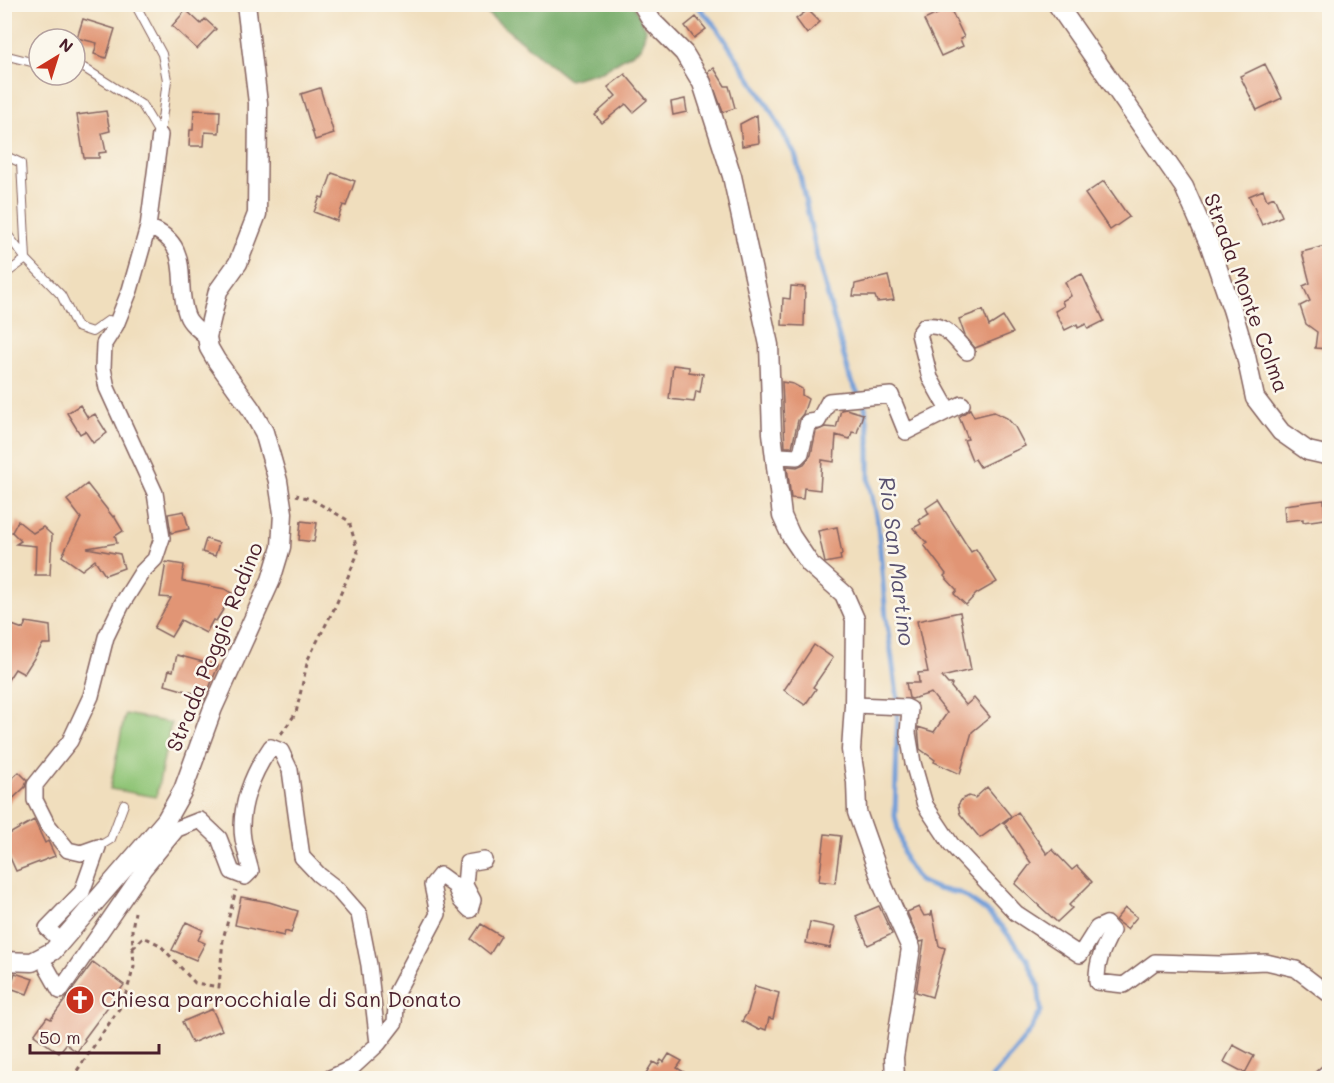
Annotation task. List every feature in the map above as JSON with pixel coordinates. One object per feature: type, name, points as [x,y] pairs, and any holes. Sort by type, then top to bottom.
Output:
[{"type":"street","points":[[207,337],[218,291],[238,263],[257,214],[258,103],[246,4]]},
{"type":"street","points":[[642,4],[652,21],[684,52],[702,83],[732,176],[769,345],[772,433],[782,516],[791,536],[810,564],[844,594],[855,619],[851,750],[856,782],[856,812],[884,888],[910,948],[894,1057],[895,1078]]},
{"type":"street","name":"Strada Monte Colma","points":[[1057,4],[1184,187],[1210,246],[1232,309],[1255,398],[1281,432],[1308,451],[1329,456]]},
{"type":"street","points":[[98,848],[81,853],[68,850],[46,824],[35,800],[35,785],[70,741],[91,696],[106,637],[122,604],[142,572],[155,559],[162,538],[155,493],[106,388],[103,368],[104,344],[116,325],[130,290],[148,227],[160,135]]},
{"type":"street","points":[[148,227],[161,232],[172,242],[180,261],[183,302],[188,319],[207,337]]},
{"type":"street","points":[[776,465],[780,456],[797,457],[801,453],[808,422],[818,421],[829,401],[891,394],[906,432],[955,407],[930,378],[919,334],[925,326],[935,325],[945,330],[966,352]]},
{"type":"street","name":"Strada Poggio Radino","points":[[4,961],[32,962],[48,955],[140,861],[183,790],[213,708],[271,580],[281,547],[283,513],[280,491],[264,432],[251,409],[216,360],[209,348],[207,337]]},
{"type":"street","points":[[854,705],[910,709],[908,733],[913,763],[925,805],[958,851],[1016,913],[1080,955],[1097,928],[1106,924],[1112,931],[1102,950],[1096,969],[1097,982],[1124,985],[1155,962],[1266,963],[1296,969],[1329,995]]},
{"type":"street","points":[[47,968],[60,991],[140,861],[177,829],[200,820],[219,838],[232,872],[245,877],[251,871],[243,837],[246,795],[261,760],[272,747],[281,751],[290,770],[302,857],[338,889],[359,914],[369,965],[378,1044]]},
{"type":"street","points":[[63,942],[47,928],[82,892],[98,848]]},
{"type":"street","points":[[330,1078],[352,1068],[378,1044],[394,1022],[397,991],[438,915],[432,885],[440,875],[455,886],[461,901],[470,910],[473,900],[465,885],[467,863],[484,860]]},
{"type":"street","points":[[1321,1078],[1329,1070]]},
{"type":"lane","points":[[135,4],[162,54],[167,80],[160,135]]},
{"type":"lane","points":[[4,55],[27,61]]},
{"type":"lane","points":[[87,70],[142,105],[160,135]]},
{"type":"lane","points":[[4,154],[21,163],[26,259]]},
{"type":"lane","points":[[4,230],[26,259],[61,295],[77,327],[92,332],[109,320],[116,325]]},
{"type":"lane","points":[[4,275],[26,259]]},
{"type":"lane","points":[[98,848],[111,839],[124,804]]},
{"type":"path","points":[[272,747],[296,713],[308,659],[335,607],[358,553],[349,521],[311,499],[280,491]]},
{"type":"path","points":[[133,948],[144,937],[160,945],[195,983],[219,987],[224,939],[240,875]]},
{"type":"path","points":[[72,1078],[123,1003],[134,967],[132,929],[136,909]]},
{"type":"green space","points":[[477,5],[633,5],[646,29],[641,48],[602,71],[569,80]]},
{"type":"green space","points":[[125,714],[171,723],[156,797],[110,789]]},
{"type":"building","points":[[950,8],[964,37],[960,39],[963,46],[941,56],[924,20]]},
{"type":"building","points":[[186,10],[201,24],[205,19],[216,29],[197,49],[172,26]]},
{"type":"building","points":[[808,10],[820,22],[807,34],[796,19]]},
{"type":"building","points":[[696,17],[706,29],[694,38],[685,26]]},
{"type":"building","points":[[83,19],[115,29],[106,58],[94,54],[97,43],[87,40],[87,27],[80,27]]},
{"type":"building","points":[[1265,64],[1282,98],[1257,110],[1240,76]]},
{"type":"building","points":[[714,68],[725,86],[729,86],[735,108],[723,112],[708,72]]},
{"type":"building","points":[[625,74],[647,100],[633,112],[626,104],[602,123],[595,115],[616,96],[608,87]]},
{"type":"building","points":[[320,88],[334,134],[315,140],[301,94]]},
{"type":"building","points":[[685,99],[687,112],[673,115],[671,102]]},
{"type":"building","points":[[194,110],[220,111],[219,133],[205,132],[204,146],[189,146]]},
{"type":"building","points":[[106,111],[110,131],[102,133],[106,152],[99,153],[99,158],[84,158],[77,115]]},
{"type":"building","points":[[757,115],[759,143],[742,146],[740,124]]},
{"type":"building","points":[[332,173],[355,181],[346,206],[343,205],[337,221],[314,212],[320,197],[323,198]]},
{"type":"building","points":[[1104,181],[1129,217],[1110,230],[1085,194]]},
{"type":"building","points":[[1263,190],[1267,200],[1274,197],[1282,216],[1262,225],[1249,196]]},
{"type":"building","points":[[1329,245],[1329,349],[1315,348],[1317,332],[1306,324],[1300,306],[1310,301],[1303,286],[1310,283],[1302,252]]},
{"type":"building","points":[[1082,274],[1104,321],[1088,329],[1086,324],[1078,328],[1077,324],[1065,330],[1055,311],[1064,306],[1062,301],[1071,296],[1065,282]]},
{"type":"building","points":[[888,276],[894,300],[877,302],[875,296],[853,296],[855,284]]},
{"type":"building","points":[[791,286],[805,287],[804,326],[782,325],[783,298],[790,299]]},
{"type":"building","points":[[983,310],[989,326],[1003,317],[1013,333],[975,348],[965,336],[959,319]]},
{"type":"building","points":[[673,365],[689,367],[689,372],[703,374],[700,392],[696,391],[694,402],[669,399]]},
{"type":"building","points":[[782,382],[802,389],[802,395],[808,399],[803,414],[798,420],[792,447],[785,447]]},
{"type":"building","points":[[80,405],[88,418],[95,414],[107,433],[93,443],[85,431],[80,434],[67,413]]},
{"type":"building","points":[[846,409],[863,414],[857,433],[852,432],[850,439],[836,435],[834,462],[822,460],[820,490],[804,488],[803,499],[791,498],[787,466],[797,467],[804,464],[811,455],[816,431],[825,427],[836,428],[841,410]]},
{"type":"building","points":[[970,409],[974,417],[994,412],[1007,418],[1015,427],[1025,446],[980,467],[975,459],[972,460],[964,440],[968,439],[959,417]]},
{"type":"building","points":[[87,484],[114,516],[123,531],[115,536],[117,543],[87,548],[120,554],[124,568],[105,575],[95,560],[82,570],[62,556],[81,518],[67,500]]},
{"type":"building","points":[[938,500],[971,552],[976,549],[997,582],[976,594],[966,605],[954,594],[957,590],[944,576],[946,574],[924,545],[927,543],[913,528],[921,524],[919,520],[929,514],[926,508]]},
{"type":"building","points":[[1324,500],[1325,519],[1303,522],[1303,519],[1285,521],[1284,505]]},
{"type":"building","points":[[184,511],[189,529],[171,533],[168,514]]},
{"type":"building","points":[[18,521],[33,533],[43,527],[52,535],[50,575],[35,575],[36,546],[16,544],[21,541],[12,532]]},
{"type":"building","points":[[301,521],[317,523],[314,542],[299,540]]},
{"type":"building","points":[[837,527],[841,560],[825,563],[818,531]]},
{"type":"building","points":[[206,539],[219,543],[215,556],[202,552]]},
{"type":"building","points":[[166,562],[184,565],[182,581],[225,589],[233,594],[206,633],[181,620],[171,637],[154,628],[171,598],[160,597]]},
{"type":"building","points":[[960,612],[971,670],[942,677],[948,684],[952,684],[951,687],[966,705],[974,698],[990,717],[972,732],[960,774],[934,762],[935,760],[920,749],[918,727],[934,732],[947,713],[931,693],[909,698],[906,683],[919,683],[918,673],[928,672],[917,621]]},
{"type":"building","points":[[4,622],[23,629],[26,622],[50,626],[51,644],[43,644],[24,674],[15,669],[4,686]]},
{"type":"building","points":[[814,645],[833,658],[813,687],[816,689],[805,705],[784,690]]},
{"type":"building","points":[[177,655],[218,666],[204,701],[192,696],[193,693],[165,685],[169,670],[173,671]]},
{"type":"building","points":[[19,772],[27,780],[25,787],[4,807],[4,786]]},
{"type":"building","points":[[987,787],[1011,816],[980,838],[960,814],[958,805],[962,799],[969,796],[975,798]]},
{"type":"building","points":[[1018,812],[1047,854],[1052,849],[1072,870],[1077,866],[1092,882],[1069,905],[1072,908],[1057,922],[1015,884],[1031,863],[1004,823]]},
{"type":"building","points":[[34,820],[45,843],[48,841],[55,856],[16,871],[4,844],[4,837]]},
{"type":"building","points":[[825,834],[841,836],[835,883],[819,881]]},
{"type":"building","points":[[241,897],[269,902],[298,911],[291,933],[285,931],[284,936],[235,925]]},
{"type":"building","points":[[879,906],[892,934],[868,945],[856,916]]},
{"type":"building","points":[[919,907],[924,916],[931,915],[932,911],[939,946],[945,948],[932,997],[916,992],[924,941],[920,942],[907,912]]},
{"type":"building","points":[[1125,908],[1137,917],[1127,929],[1115,920]]},
{"type":"building","points":[[186,922],[203,930],[198,940],[205,943],[196,960],[172,950]]},
{"type":"building","points":[[810,922],[835,927],[830,948],[806,943]]},
{"type":"building","points":[[481,924],[501,936],[490,954],[471,939]]},
{"type":"building","name":"Chiesa parrocchiale di San Donato","points":[[93,962],[124,985],[77,1052],[66,1044],[59,1053],[34,1035],[47,1017],[51,1019]]},
{"type":"building","points":[[15,973],[33,979],[27,994],[10,988]]},
{"type":"building","points":[[755,986],[779,993],[773,1019],[769,1018],[766,1030],[761,1028],[759,1030],[742,1021],[748,1012]]},
{"type":"building","points":[[212,1009],[222,1030],[192,1043],[182,1022]]},
{"type":"building","points":[[1233,1045],[1254,1056],[1245,1073],[1224,1062]]},
{"type":"building","points":[[669,1054],[682,1061],[677,1068],[694,1078],[643,1078],[653,1062],[658,1065],[661,1060],[664,1062]]},
{"type":"waterway","name":"Rio San Martino","points":[[696,4],[717,28],[769,107],[796,157],[818,260],[850,378],[865,407],[869,432],[869,482],[878,526],[886,617],[898,701],[895,816],[905,860],[919,881],[938,889],[960,893],[986,911],[1027,959],[1038,984],[1041,1011],[1028,1034],[992,1078]]},
{"type":"place","name":"Chiesa parrocchiale di San Donato","points":[[80,1000]]}]
